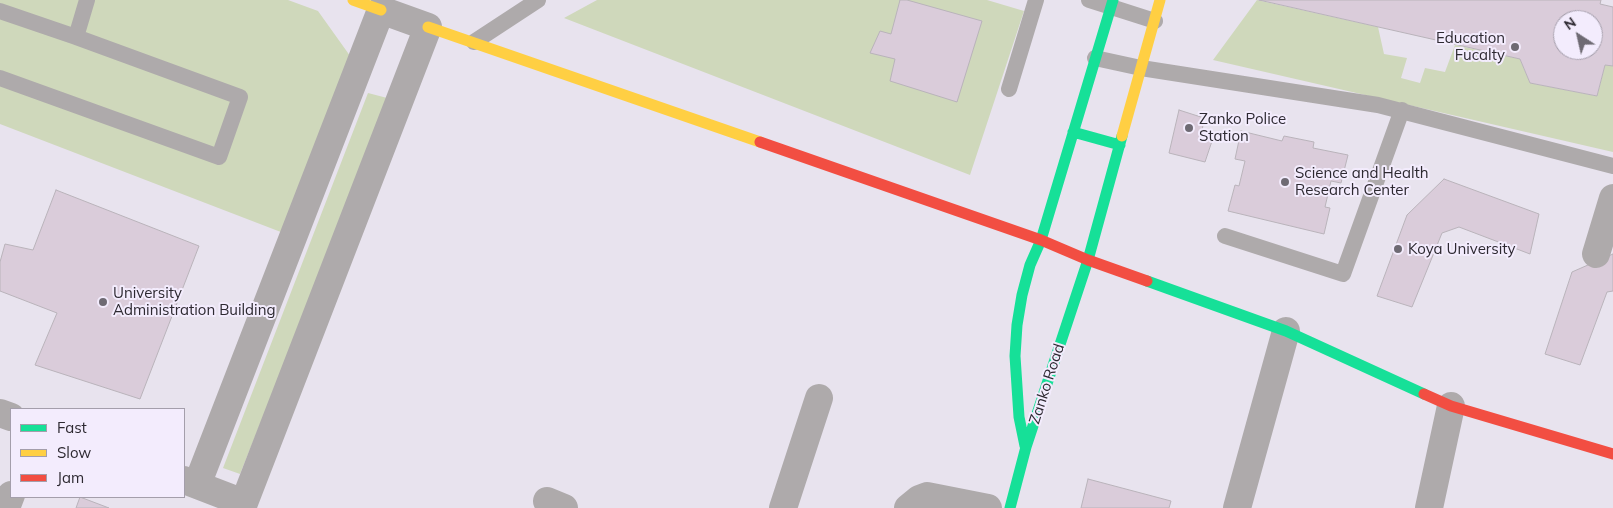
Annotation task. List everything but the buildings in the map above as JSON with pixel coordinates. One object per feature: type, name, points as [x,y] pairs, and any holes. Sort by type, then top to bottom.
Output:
[{"type":"street","points":[[352,0],[1041,240],[1088,260],[1286,331],[1451,406],[1613,454]]},
{"type":"street","name":"Zanko Road","points":[[1010,508],[1026,447],[1088,260],[1160,0]]},
{"type":"street","points":[[1026,447],[1019,417],[1015,356],[1017,325],[1022,295],[1030,265],[1041,240],[1112,4]]},
{"type":"street","points":[[381,10],[190,483],[243,505],[428,27]]},
{"type":"street","points":[[1074,132],[1120,145]]},
{"type":"street","points":[[1596,254],[1613,198]]},
{"type":"street","points":[[1237,508],[1286,331]]},
{"type":"street","points":[[783,508],[819,398]]},
{"type":"street","points":[[1429,508],[1451,406]]},
{"type":"street","points":[[908,508],[918,499],[927,496],[988,508]]},
{"type":"lane","points":[[76,37],[87,0]]},
{"type":"lane","points":[[474,42],[538,0]]},
{"type":"lane","points":[[1009,89],[1036,0]]},
{"type":"lane","points":[[1089,0],[1112,4],[1155,22]]},
{"type":"lane","points":[[0,10],[240,97],[220,156],[0,78]]},
{"type":"lane","points":[[1095,58],[1142,68],[1402,110],[1613,166]]},
{"type":"lane","points":[[1225,236],[1343,274],[1402,110]]},
{"type":"green space","points":[[0,0],[288,0],[318,11],[353,60],[286,234],[0,124]]},
{"type":"green space","points":[[597,0],[987,0],[1024,11],[970,175],[564,18]]},
{"type":"green space","points":[[1257,0],[1378,27],[1384,54],[1407,58],[1401,78],[1420,83],[1425,68],[1445,72],[1455,45],[1520,59],[1530,83],[1597,96],[1605,65],[1613,66],[1613,152],[1213,60]]},
{"type":"green space","points":[[368,93],[391,99],[240,474],[223,468]]},
{"type":"traffic: fast","points":[[1025,446],[1019,417],[1015,356],[1017,325],[1022,295],[1030,265],[1041,240],[1113,0]]},
{"type":"traffic: fast","points":[[1073,132],[1120,145]]},
{"type":"traffic: fast","points":[[1010,508],[1026,447],[1088,260],[1122,136]]},
{"type":"traffic: fast","points":[[1147,281],[1286,331],[1424,394]]},
{"type":"traffic: slow","points":[[353,0],[381,10]]},
{"type":"traffic: slow","points":[[1122,136],[1160,0]]},
{"type":"traffic: slow","points":[[428,27],[760,142]]},
{"type":"traffic: jam","points":[[760,142],[1041,240],[1088,260],[1147,281]]},
{"type":"traffic: jam","points":[[1424,394],[1451,406],[1613,454]]},
{"type":"place","name":"Education Fucalty","points":[[1515,47]]},
{"type":"place","name":"Zanko Police Station","points":[[1189,128]]},
{"type":"place","name":"Science and Health Research Center","points":[[1285,182]]},
{"type":"place","name":"Koya University","points":[[1398,249]]},
{"type":"place","name":"University Administration Building","points":[[103,302]]}]
